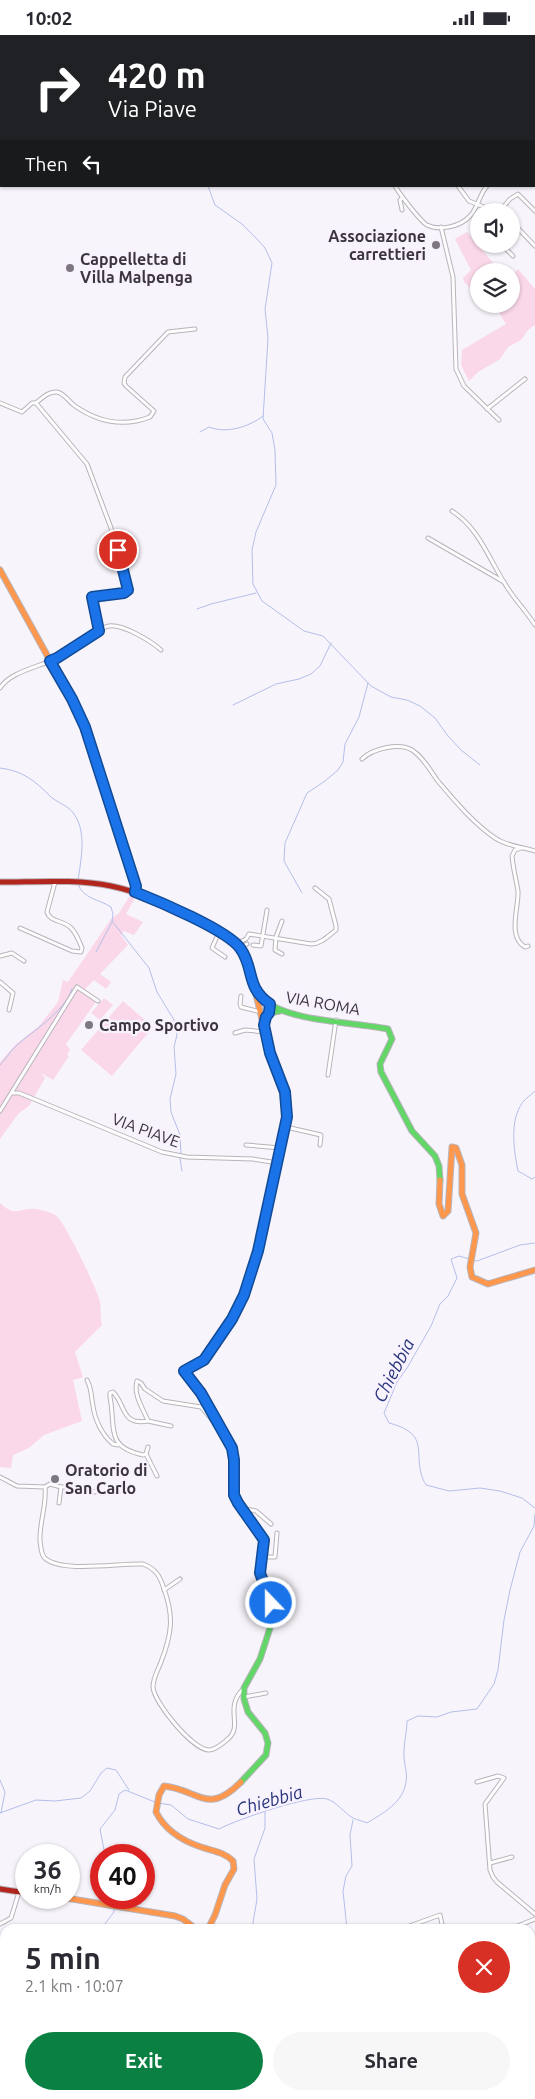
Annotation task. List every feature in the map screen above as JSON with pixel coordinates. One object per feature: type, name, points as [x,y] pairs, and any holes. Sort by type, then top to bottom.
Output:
[{"type":"street","points":[[396,187],[402,198],[424,223],[441,227],[453,226],[470,217]]},
{"type":"street","points":[[459,187],[465,198],[475,203]]},
{"type":"street","points":[[478,203],[486,187]]},
{"type":"street","points":[[507,203],[518,194],[535,211]]},
{"type":"street","points":[[402,198],[400,200],[402,210]]},
{"type":"street","points":[[441,227],[453,277],[456,369],[464,386],[499,420]]},
{"type":"street","points":[[520,230],[535,246]]},
{"type":"street","points":[[510,253],[513,256]]},
{"type":"street","points":[[0,403],[22,412],[32,403],[36,403],[56,391],[81,409],[110,421],[126,423],[150,417],[154,411],[126,386],[124,377],[168,332],[195,329]]},
{"type":"street","points":[[487,409],[525,379]]},
{"type":"street","points":[[36,403],[87,463],[111,528],[128,586],[128,590],[124,593],[92,597],[99,631]]},
{"type":"street","points":[[452,511],[463,518],[475,530],[504,582],[535,625]]},
{"type":"street","points":[[428,538],[504,582]]},
{"type":"street","points":[[0,570],[72,699],[85,727],[136,886],[135,892]]},
{"type":"street","points":[[0,688],[4,682],[12,677],[57,658],[109,626],[115,626],[152,641],[160,650]]},
{"type":"street","points":[[362,759],[368,754],[384,749],[400,747],[411,749],[485,830],[496,839],[535,851]]},
{"type":"street","points":[[522,848],[515,851],[512,856],[518,894],[516,902],[516,931],[521,945],[528,946]]},
{"type":"street","points":[[0,882],[78,883],[110,886],[135,892],[219,931],[238,946]]},
{"type":"street","points":[[20,928],[72,951],[81,952],[82,948],[72,929],[68,925],[51,919],[48,915],[47,912],[55,882]]},
{"type":"street","points":[[238,946],[249,935],[276,937],[317,944],[336,930],[329,899],[315,888]]},
{"type":"street","points":[[253,945],[261,945],[261,936],[267,910]]},
{"type":"street","points":[[282,921],[276,937],[274,950],[282,954]]},
{"type":"street","points":[[219,931],[212,948],[225,957]]},
{"type":"street","points":[[238,946],[247,944]]},
{"type":"street","name":"VIA ROMA","points":[[238,946],[255,990],[270,1004],[288,1012],[379,1026],[391,1032],[392,1040],[380,1064],[380,1069],[401,1115],[417,1139],[438,1160],[440,1183],[439,1209],[443,1216],[448,1211],[452,1147],[456,1148],[463,1161],[462,1192],[465,1206],[476,1229],[476,1239],[469,1266],[472,1277],[488,1284],[535,1270]]},
{"type":"street","points":[[0,956],[12,953],[24,961]]},
{"type":"street","points":[[0,982],[13,993],[9,1010]]},
{"type":"street","points":[[0,1111],[77,987],[98,1001]]},
{"type":"street","points":[[45,1487],[40,1541],[42,1554],[46,1559],[65,1565],[82,1567],[143,1565],[152,1568],[160,1577],[171,1606],[172,1619],[167,1645],[153,1687],[156,1698],[161,1707],[199,1747],[207,1750],[215,1749],[230,1738],[234,1731],[233,1702],[236,1695],[244,1688],[260,1659],[270,1628],[271,1603],[260,1573],[264,1540],[234,1495],[232,1448],[201,1393],[184,1371],[204,1360],[240,1305],[258,1251],[286,1127],[285,1092],[270,1053],[255,990]]},
{"type":"street","points":[[240,996],[241,1007],[261,1012]]},
{"type":"street","points":[[261,1012],[270,1004]]},
{"type":"street","points":[[264,1025],[269,1013],[270,1004]]},
{"type":"street","points":[[269,1013],[278,1010],[288,1012]]},
{"type":"street","points":[[328,1075],[337,1019]]},
{"type":"street","points":[[236,1033],[245,1030],[266,1033]]},
{"type":"street","name":"VIA PIAVE","points":[[12,1093],[19,1093],[162,1153],[187,1157],[253,1159],[278,1163]]},
{"type":"street","points":[[286,1127],[321,1135],[320,1145]]},
{"type":"street","points":[[246,1145],[281,1148]]},
{"type":"street","points":[[87,1380],[92,1391],[94,1412],[102,1433],[113,1444],[119,1445]]},
{"type":"street","points":[[148,1421],[139,1402],[137,1381],[163,1401],[201,1407],[212,1420],[218,1423]]},
{"type":"street","points":[[146,1454],[122,1449],[119,1445],[113,1429],[110,1393],[113,1392],[116,1395],[119,1405],[132,1421],[148,1421],[171,1426]]},
{"type":"street","points":[[148,1447],[146,1454],[157,1476]]},
{"type":"street","points":[[0,1477],[17,1486],[45,1487],[50,1483],[61,1487],[76,1487],[95,1492]]},
{"type":"street","points":[[58,1503],[61,1487]]},
{"type":"street","points":[[241,1508],[256,1511],[271,1524]]},
{"type":"street","points":[[263,1557],[275,1557],[277,1533]]},
{"type":"street","points":[[164,1589],[180,1579]]},
{"type":"street","points":[[210,1924],[215,1915],[225,1885],[234,1869],[233,1861],[225,1853],[201,1847],[176,1833],[157,1815],[156,1807],[162,1788],[167,1786],[204,1801],[225,1796],[261,1762],[266,1755],[268,1743],[264,1733],[248,1712],[244,1688]]},
{"type":"street","points":[[244,1697],[266,1693]]},
{"type":"street","points":[[477,1782],[498,1775],[504,1778],[484,1804],[490,1870],[497,1882],[535,1914]]},
{"type":"street","points":[[490,1863],[512,1857]]},
{"type":"street","points":[[0,1889],[15,1891]]},
{"type":"street","points":[[80,1900],[161,1913],[184,1919],[190,1924]]},
{"type":"street","points":[[0,1924],[11,1918],[15,1906]]},
{"type":"street","points":[[415,1924],[440,1915],[442,1924]]},
{"type":"street","points":[[522,1924],[535,1919]]},
{"type":"shaded area","points":[[467,232],[470,236],[470,253],[485,253],[493,263],[470,263],[470,268],[455,239]]},
{"type":"shaded area","points":[[470,271],[470,288],[464,282],[463,278]]},
{"type":"shaded area","points":[[520,271],[535,289],[535,325],[528,330],[521,340],[508,347],[500,359],[478,372],[469,381],[461,365],[462,350],[506,324],[499,313],[520,313]]},
{"type":"shaded area","points":[[131,894],[136,896],[126,914],[143,922],[134,935],[124,931],[121,935],[128,945],[100,974],[111,982],[106,989],[94,980],[85,989],[98,999],[66,1044],[70,1050],[67,1055],[69,1056],[53,1080],[41,1073],[45,1078],[29,1106],[18,1114],[0,1139],[0,1062],[16,1044],[39,1026],[58,1002],[63,980],[68,982],[111,919],[119,913]]},
{"type":"shaded area","points":[[104,998],[113,1005],[100,1020],[91,1013]]},
{"type":"shaded area","points":[[123,1001],[153,1027],[112,1076],[81,1050]]},
{"type":"shaded area","points":[[0,1203],[12,1211],[36,1209],[54,1214],[58,1218],[80,1255],[98,1295],[102,1325],[75,1352],[83,1377],[73,1380],[82,1421],[44,1435],[29,1448],[13,1455],[11,1468],[0,1467]]},
{"type":"waterway","points":[[208,187],[215,205],[242,224],[256,238],[265,248],[272,263],[265,309],[268,338],[263,419],[272,433],[275,450],[276,485],[256,532],[252,550],[253,584],[262,601],[304,631],[323,636],[371,686],[391,697],[407,700],[420,706],[435,718],[461,750],[480,765]]},
{"type":"waterway","points":[[200,432],[209,427],[223,430],[237,428],[263,416]]},
{"type":"waterway","points":[[197,609],[256,593]]},
{"type":"waterway","points":[[233,705],[276,684],[299,679],[311,674],[320,666],[331,643]]},
{"type":"waterway","points":[[302,893],[284,861],[285,843],[307,793],[338,770],[343,762],[345,744],[359,717],[368,683]]},
{"type":"waterway","points":[[0,768],[15,771],[28,777],[53,798],[69,808],[74,814],[81,829],[82,838],[78,880]]},
{"type":"waterway","points":[[78,884],[87,896],[111,907],[112,921],[149,968],[157,992],[174,1020],[177,1035],[174,1047],[176,1074],[170,1099],[171,1112],[180,1135],[181,1154]]},
{"type":"waterway","points":[[96,952],[112,922]]},
{"type":"waterway","points":[[0,1065],[15,1047],[55,1014],[68,998],[72,989]]},
{"type":"waterway","name":"Chiebbia","points":[[535,1091],[524,1101],[519,1109],[514,1126],[518,1171],[532,1179],[535,1177]]},
{"type":"waterway","points":[[180,1158],[182,1171]]},
{"type":"waterway","name":"Chiebbia","points":[[472,1260],[477,1261],[520,1245],[535,1243]]},
{"type":"waterway","name":"Chiebbia","points":[[469,1259],[459,1256],[451,1259],[457,1278],[448,1296],[440,1304],[431,1326],[397,1382],[384,1413],[389,1423],[403,1428],[412,1434],[418,1448],[421,1475],[426,1485],[449,1491],[480,1488],[500,1491],[522,1498],[535,1508]]},
{"type":"waterway","name":"Chiebbia","points":[[158,1803],[171,1805],[188,1819],[219,1829],[273,1809],[318,1798],[331,1800],[353,1818],[367,1823],[386,1811],[397,1802],[406,1782],[404,1747],[407,1721],[418,1716],[437,1717],[451,1712],[477,1709],[494,1684],[498,1670],[510,1590],[520,1552],[534,1526],[535,1514]]},
{"type":"waterway","points":[[0,1813],[36,1800],[55,1801],[81,1798],[90,1791],[101,1773],[107,1768],[116,1770],[129,1790]]},
{"type":"waterway","points":[[0,1780],[5,1792],[1,1813]]},
{"type":"waterway","name":"Chiebbia","points":[[103,1844],[100,1829],[115,1810],[119,1794],[125,1790],[155,1802]]},
{"type":"waterway","points":[[253,1924],[257,1899],[254,1859],[265,1828],[265,1812]]},
{"type":"waterway","points":[[346,1924],[343,1891],[346,1876],[352,1866],[350,1835],[353,1820]]},
{"type":"waterway","name":"Chiebbia","points":[[105,1924],[114,1912],[114,1909]]},
{"type":"traffic: fast","points":[[190,916],[218,930],[234,941],[244,955],[259,995],[276,1008],[307,1017],[388,1029],[392,1039],[380,1064],[381,1072],[412,1131],[435,1156],[439,1166],[440,1180]]},
{"type":"traffic: fast","points":[[264,1022],[269,1013],[280,1011]]},
{"type":"traffic: fast","points":[[241,1782],[266,1755],[268,1743],[265,1733],[248,1712],[244,1699],[244,1688],[260,1659],[270,1628],[271,1603],[260,1573],[264,1540],[251,1522]]},
{"type":"traffic: slow","points":[[0,570],[79,713],[108,804]]},
{"type":"traffic: slow","points":[[255,990],[286,1105],[286,1126],[283,1139]]},
{"type":"traffic: slow","points":[[440,1180],[439,1204],[443,1216],[448,1211],[452,1147],[456,1148],[462,1165],[462,1194],[476,1233],[470,1267],[472,1277],[488,1284],[535,1270]]},
{"type":"traffic: slow","points":[[231,1318],[204,1360],[184,1371],[201,1393],[232,1448],[235,1495],[251,1522]]},
{"type":"traffic: slow","points":[[210,1924],[225,1885],[234,1869],[233,1861],[222,1854],[188,1842],[169,1829],[156,1812],[159,1795],[164,1786],[176,1788],[203,1798],[220,1798],[241,1782]]},
{"type":"traffic: slow","points":[[80,1900],[175,1916],[190,1924]]},
{"type":"traffic: jam","points":[[108,804],[135,886],[135,892]]},
{"type":"traffic: jam","points":[[0,882],[70,882],[111,886],[152,898],[190,916]]},
{"type":"traffic: jam","points":[[231,1318],[250,1279],[257,1256],[283,1139]]},
{"type":"traffic: jam","points":[[0,1889],[15,1891]]},
{"type":"place","name":"Associazione carrettieri","points":[[436,245]]},
{"type":"place","name":"Cappelletta di Villa Malpenga","points":[[70,268]]},
{"type":"place","name":"Campo Sportivo","points":[[89,1025]]},
{"type":"place","name":"Oratorio di San Carlo","points":[[55,1479]]},
{"type":"route","points":[[118,550],[128,586],[127,592],[95,595],[92,597],[99,631],[50,661],[72,699],[85,727],[136,886],[135,892],[216,930],[233,940],[240,948],[255,990],[261,998],[270,1004],[269,1013],[264,1025],[270,1053],[282,1080],[287,1105],[286,1127],[258,1251],[244,1295],[232,1319],[210,1353],[200,1363],[184,1371],[201,1393],[232,1448],[234,1495],[264,1540],[260,1573],[271,1603]]}]
